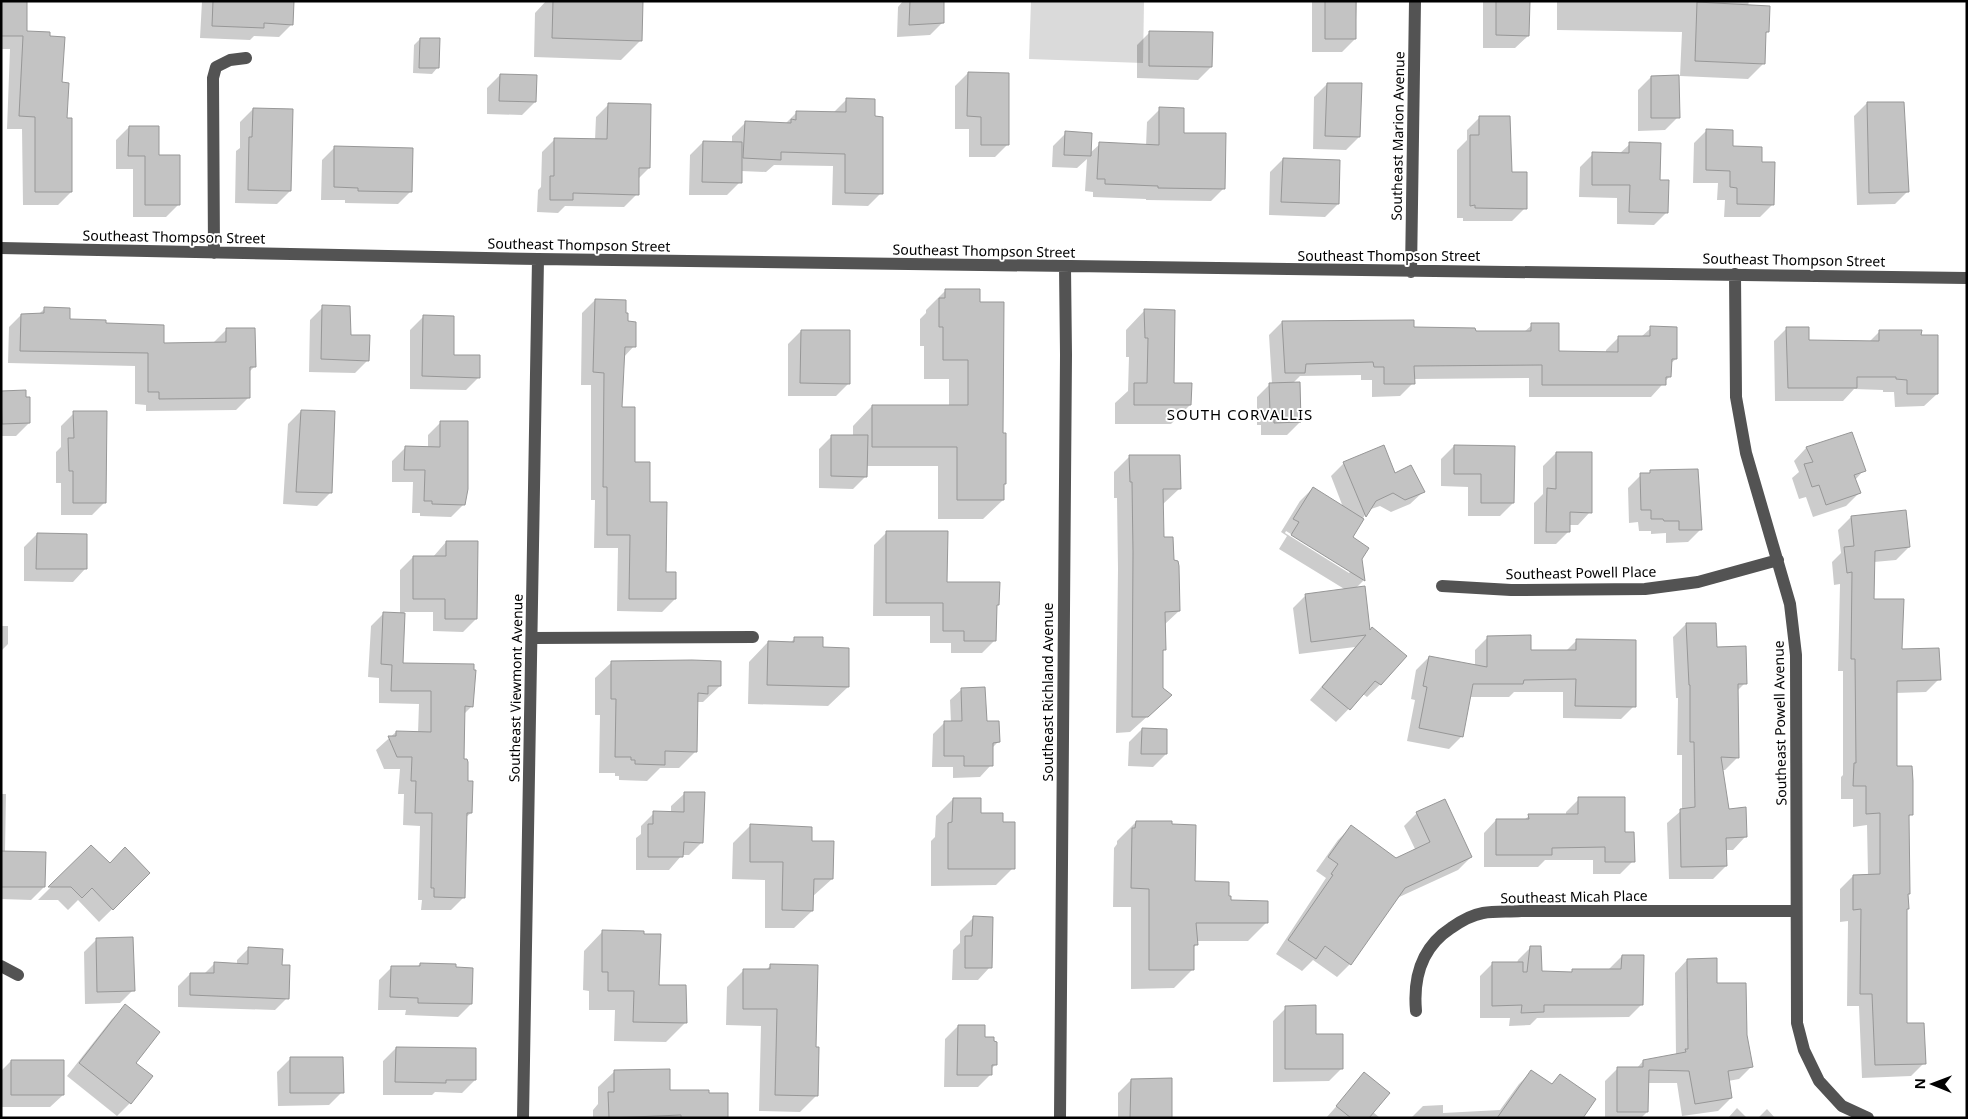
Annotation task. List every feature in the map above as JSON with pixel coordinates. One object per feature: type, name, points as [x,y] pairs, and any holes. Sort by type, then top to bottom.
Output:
[{"type":"street","name":"Southeast Marion Avenue","points":[[1411,272],[1415,1]]},
{"type":"street","points":[[214,253],[213,78],[216,67],[230,60],[246,58]]},
{"type":"street","name":"Southeast Thompson Street","points":[[1,248],[538,259],[1967,278]]},
{"type":"street","name":"Southeast Viewmont Avenue","points":[[523,1118],[538,259]]},
{"type":"street","name":"Southeast Richland Avenue","points":[[1060,1118],[1066,355],[1065,267]]},
{"type":"street","name":"Southeast Powell Avenue","points":[[1735,274],[1736,396],[1746,453],[1790,604],[1796,655],[1796,1023],[1804,1050],[1819,1081],[1842,1106],[1868,1118]]},
{"type":"street","name":"Southeast Powell Place","points":[[1442,586],[1511,590],[1645,589],[1698,582],[1778,560]]},
{"type":"street","points":[[532,638],[753,637]]},
{"type":"street","name":"Southeast Micah Place","points":[[1416,1010],[1417,976],[1429,948],[1441,934],[1464,919],[1482,914],[1521,911],[1796,911]]},
{"type":"street","points":[[1,966],[18,975]]},
{"type":"shaded area","points":[[1031,1],[1144,1],[1143,63],[1029,59]]},
{"type":"building","points":[[1,1],[27,1],[27,31],[50,32],[50,36],[65,37],[62,82],[69,83],[67,118],[72,118],[72,192],[35,192],[35,117],[19,116],[23,36],[1,36]]},
{"type":"building","points":[[213,1],[294,1],[293,25],[264,23],[264,28],[212,26]]},
{"type":"building","points":[[553,1],[643,1],[642,41],[552,38]]},
{"type":"building","points":[[910,1],[944,1],[944,23],[909,25]]},
{"type":"building","points":[[1325,1],[1356,1],[1356,39],[1325,39]]},
{"type":"building","points":[[1496,1],[1530,1],[1529,36],[1496,35]]},
{"type":"building","points":[[1697,2],[1770,6],[1769,32],[1766,32],[1765,64],[1695,61]]},
{"type":"building","points":[[1149,31],[1213,32],[1212,67],[1149,66]]},
{"type":"building","points":[[420,38],[440,38],[439,68],[419,68]]},
{"type":"building","points":[[968,72],[1009,73],[1009,145],[981,145],[981,117],[967,116]]},
{"type":"building","points":[[500,74],[537,75],[536,102],[499,101]]},
{"type":"building","points":[[1679,75],[1680,118],[1651,118],[1651,76]]},
{"type":"building","points":[[1327,83],[1362,83],[1360,137],[1325,136]]},
{"type":"building","points":[[846,98],[875,99],[875,116],[883,117],[883,194],[845,193],[845,154],[781,152],[781,160],[743,158],[745,121],[791,123],[791,119],[796,120],[796,111],[846,112]]},
{"type":"building","points":[[1867,102],[1904,102],[1909,192],[1869,193]]},
{"type":"building","points":[[608,103],[651,104],[650,168],[639,168],[639,195],[573,193],[573,200],[550,200],[550,176],[554,176],[554,138],[607,139]]},
{"type":"building","points":[[1159,107],[1184,108],[1184,133],[1226,133],[1225,189],[1158,188],[1158,186],[1105,184],[1105,179],[1097,179],[1099,142],[1159,145]]},
{"type":"building","points":[[253,108],[293,109],[291,191],[248,190],[249,137],[252,137]]},
{"type":"building","points":[[1479,116],[1510,116],[1512,172],[1527,172],[1527,209],[1475,208],[1475,205],[1470,206],[1470,135],[1479,135]]},
{"type":"building","points":[[129,126],[159,126],[159,155],[180,155],[180,205],[145,205],[145,156],[128,156]]},
{"type":"building","points":[[1706,129],[1733,130],[1733,146],[1762,147],[1762,162],[1775,162],[1774,205],[1737,204],[1737,188],[1730,187],[1730,171],[1706,170]]},
{"type":"building","points":[[1065,131],[1092,133],[1091,156],[1064,155]]},
{"type":"building","points":[[703,141],[742,142],[742,183],[702,182]]},
{"type":"building","points":[[1629,142],[1661,143],[1660,180],[1669,180],[1668,213],[1629,212],[1630,185],[1592,185],[1592,152],[1629,153]]},
{"type":"building","points":[[334,146],[413,148],[412,192],[358,191],[358,188],[334,187]]},
{"type":"building","points":[[1283,158],[1340,160],[1339,204],[1281,202]]},
{"type":"building","points":[[945,289],[980,289],[980,302],[1004,302],[1003,433],[1006,433],[1006,484],[1004,484],[1004,500],[957,500],[957,447],[872,447],[872,405],[968,405],[968,360],[943,360],[943,327],[939,327],[939,298],[945,298]]},
{"type":"building","points":[[595,299],[626,300],[628,321],[636,322],[636,347],[625,347],[622,407],[635,407],[635,462],[650,462],[650,502],[667,502],[666,572],[676,572],[676,599],[629,599],[630,535],[607,535],[607,487],[603,487],[604,373],[593,372]]},
{"type":"building","points":[[322,305],[350,306],[351,335],[370,335],[369,361],[321,359]]},
{"type":"building","points":[[44,307],[70,308],[70,319],[106,320],[106,323],[164,325],[164,343],[226,342],[226,328],[255,328],[256,367],[250,367],[250,398],[159,399],[159,392],[148,392],[148,353],[20,351],[21,314],[44,313]]},
{"type":"building","points":[[1144,309],[1175,310],[1174,383],[1192,383],[1191,405],[1134,405],[1134,383],[1147,383],[1148,338],[1145,338]]},
{"type":"building","points":[[423,315],[454,316],[454,355],[480,355],[480,378],[422,376]]},
{"type":"building","points":[[1414,320],[1414,327],[1475,328],[1476,331],[1531,331],[1531,323],[1559,323],[1559,351],[1618,352],[1618,336],[1650,336],[1650,326],[1677,327],[1677,359],[1672,359],[1671,377],[1666,377],[1666,385],[1542,385],[1542,365],[1414,366],[1415,384],[1384,384],[1384,367],[1374,367],[1373,362],[1306,364],[1305,373],[1285,373],[1282,321]]},
{"type":"building","points":[[1786,327],[1809,327],[1809,340],[1879,341],[1879,330],[1922,330],[1921,335],[1938,335],[1938,394],[1907,394],[1907,380],[1896,379],[1896,377],[1857,377],[1857,388],[1788,388]]},
{"type":"building","points":[[801,330],[850,330],[850,384],[800,383]]},
{"type":"building","points":[[1300,382],[1301,422],[1274,423],[1274,412],[1270,412],[1269,383]]},
{"type":"building","points":[[26,390],[26,397],[30,397],[30,423],[2,424],[1,391]]},
{"type":"building","points":[[301,410],[335,411],[332,493],[296,492]]},
{"type":"building","points":[[73,411],[107,411],[106,503],[73,503],[73,471],[69,471],[68,438],[74,438]]},
{"type":"building","points":[[440,421],[468,421],[468,489],[465,505],[432,504],[432,501],[424,501],[425,470],[404,470],[405,446],[440,447]]},
{"type":"building","points":[[1852,432],[1866,471],[1854,475],[1861,493],[1826,505],[1819,485],[1812,487],[1804,464],[1813,462],[1806,447]]},
{"type":"building","points":[[831,435],[868,435],[867,477],[831,476]]},
{"type":"building","points":[[1384,445],[1395,473],[1411,465],[1425,492],[1405,500],[1393,493],[1376,501],[1366,517],[1343,462]]},
{"type":"building","points":[[1454,445],[1515,446],[1514,503],[1481,503],[1481,474],[1454,474]]},
{"type":"building","points":[[1556,452],[1592,452],[1592,513],[1570,512],[1570,532],[1546,532],[1547,488],[1556,489]]},
{"type":"building","points":[[1129,455],[1180,455],[1181,489],[1163,489],[1164,537],[1173,537],[1174,560],[1178,561],[1179,566],[1180,611],[1165,612],[1166,650],[1163,650],[1163,688],[1172,695],[1148,717],[1132,717],[1133,552],[1132,482],[1130,482]]},
{"type":"building","points":[[1698,469],[1702,530],[1679,530],[1679,521],[1651,519],[1651,510],[1641,510],[1640,473],[1650,473],[1650,470]]},
{"type":"building","points":[[1313,487],[1364,519],[1353,537],[1369,548],[1362,559],[1365,581],[1291,535],[1299,522],[1293,519]]},
{"type":"building","points":[[1906,510],[1910,547],[1875,551],[1874,599],[1904,599],[1902,649],[1939,648],[1941,680],[1897,681],[1897,766],[1912,766],[1913,781],[1913,815],[1909,815],[1910,894],[1908,894],[1909,909],[1907,909],[1907,1023],[1924,1023],[1926,1064],[1875,1065],[1872,994],[1860,994],[1861,909],[1853,910],[1853,875],[1880,874],[1880,813],[1866,814],[1866,786],[1853,786],[1854,763],[1856,763],[1855,659],[1851,659],[1852,572],[1847,573],[1844,547],[1854,546],[1851,516]]},
{"type":"building","points":[[886,531],[948,531],[947,582],[1000,582],[996,641],[964,641],[964,631],[943,631],[943,603],[886,603]]},
{"type":"building","points":[[37,533],[87,534],[87,569],[36,569]]},
{"type":"building","points":[[446,541],[478,541],[477,619],[445,619],[445,599],[413,599],[413,556],[446,556]]},
{"type":"building","points":[[1365,586],[1370,630],[1372,627],[1407,656],[1381,685],[1375,681],[1350,710],[1322,687],[1366,635],[1311,642],[1305,594]]},
{"type":"building","points":[[383,612],[405,613],[403,663],[474,664],[474,670],[476,670],[473,707],[465,706],[464,759],[467,759],[468,762],[468,781],[473,781],[472,813],[467,813],[465,898],[434,897],[434,888],[431,888],[432,813],[415,813],[416,781],[411,781],[412,757],[397,757],[388,736],[396,736],[396,731],[431,732],[431,691],[391,691],[392,665],[381,664]]},
{"type":"building","points":[[1686,623],[1716,623],[1717,647],[1746,646],[1747,684],[1738,684],[1739,758],[1721,757],[1729,809],[1746,807],[1747,837],[1726,838],[1727,866],[1681,867],[1680,809],[1695,807],[1694,742],[1690,742],[1690,685]]},
{"type":"building","points":[[1531,635],[1531,650],[1576,650],[1576,639],[1636,640],[1636,707],[1575,706],[1576,679],[1524,680],[1523,684],[1473,684],[1463,737],[1419,728],[1427,687],[1423,686],[1429,656],[1487,667],[1487,636]]},
{"type":"building","points":[[794,637],[823,637],[823,647],[849,648],[849,687],[767,685],[768,641],[794,642]]},
{"type":"building","points":[[611,661],[721,661],[721,686],[708,686],[708,694],[698,693],[697,752],[665,751],[665,765],[635,764],[635,760],[631,760],[631,757],[615,757],[616,699],[611,699]]},
{"type":"building","points":[[985,687],[987,721],[999,721],[1000,742],[993,743],[993,766],[964,766],[964,756],[944,756],[944,721],[962,721],[961,688]]},
{"type":"building","points":[[1142,728],[1167,729],[1167,754],[1141,754]]},
{"type":"building","points":[[684,792],[705,792],[703,843],[684,842],[683,857],[648,857],[648,824],[653,824],[653,811],[684,812]]},
{"type":"building","points":[[1578,797],[1625,797],[1625,832],[1634,832],[1635,862],[1605,862],[1605,847],[1552,848],[1552,855],[1496,855],[1496,819],[1529,819],[1528,814],[1578,814]]},
{"type":"building","points":[[953,798],[981,798],[981,813],[1003,813],[1003,822],[1015,822],[1015,869],[948,869],[948,823],[952,822]]},
{"type":"building","points":[[1445,799],[1472,857],[1405,888],[1351,965],[1325,946],[1316,959],[1288,940],[1333,875],[1331,874],[1338,864],[1328,857],[1351,825],[1396,858],[1430,842],[1416,812]]},
{"type":"building","points":[[1136,821],[1172,821],[1172,824],[1196,825],[1195,881],[1229,882],[1229,896],[1231,896],[1231,900],[1268,901],[1268,923],[1196,923],[1198,945],[1194,945],[1194,970],[1149,970],[1149,889],[1131,888],[1132,828],[1135,828]]},
{"type":"building","points":[[750,824],[812,827],[812,841],[834,841],[833,879],[814,879],[813,911],[782,910],[783,862],[750,862]]},
{"type":"building","points":[[91,845],[110,863],[125,847],[150,873],[113,910],[92,888],[82,898],[71,887],[48,887]]},
{"type":"building","points":[[1,851],[46,852],[45,887],[1,887]]},
{"type":"building","points":[[973,916],[993,917],[992,968],[965,968],[965,936],[972,936]]},
{"type":"building","points":[[602,930],[644,931],[644,934],[661,934],[659,985],[686,985],[687,1023],[633,1022],[634,991],[608,991],[608,972],[602,972]]},
{"type":"building","points":[[133,937],[135,991],[97,992],[96,938]]},
{"type":"building","points":[[1530,946],[1541,946],[1542,971],[1572,972],[1572,969],[1621,969],[1622,955],[1644,955],[1643,1005],[1544,1005],[1544,1012],[1521,1013],[1522,1005],[1492,1006],[1492,962],[1523,962],[1523,972],[1527,972]]},
{"type":"building","points":[[248,947],[283,949],[282,965],[290,965],[289,999],[190,995],[190,973],[214,973],[214,962],[248,964]]},
{"type":"building","points":[[1717,958],[1717,983],[1746,983],[1747,1035],[1753,1067],[1728,1071],[1732,1098],[1695,1104],[1689,1071],[1649,1070],[1648,1112],[1617,1112],[1617,1067],[1643,1067],[1643,1060],[1686,1052],[1685,1049],[1688,1049],[1687,959]]},
{"type":"building","points":[[420,963],[456,964],[456,967],[473,968],[472,1004],[418,1003],[418,998],[390,997],[391,966],[420,966]]},
{"type":"building","points":[[770,964],[818,965],[816,1047],[819,1047],[818,1096],[775,1095],[777,1009],[743,1009],[743,969],[770,969]]},
{"type":"building","points":[[125,1004],[160,1032],[136,1063],[153,1076],[131,1104],[79,1063]]},
{"type":"building","points":[[1316,1005],[1316,1034],[1343,1034],[1343,1069],[1285,1069],[1285,1006]]},
{"type":"building","points":[[958,1025],[985,1025],[985,1037],[994,1037],[994,1041],[997,1042],[997,1065],[992,1065],[992,1075],[957,1075]]},
{"type":"building","points":[[396,1047],[476,1048],[476,1080],[446,1080],[446,1083],[395,1082]]},
{"type":"building","points":[[290,1057],[343,1057],[344,1093],[290,1093]]},
{"type":"building","points":[[11,1060],[64,1060],[64,1095],[11,1095]]},
{"type":"building","points":[[670,1069],[670,1090],[709,1090],[709,1093],[728,1093],[728,1118],[681,1118],[681,1115],[609,1118],[608,1092],[614,1092],[614,1070]]},
{"type":"building","points":[[1531,1070],[1552,1084],[1560,1074],[1596,1099],[1583,1118],[1497,1118]]},
{"type":"building","points":[[1364,1072],[1390,1093],[1369,1118],[1351,1118],[1336,1106]]},
{"type":"building","points":[[1172,1078],[1172,1118],[1130,1118],[1131,1079]]},
{"type":"district","name":"SOUTH CORVALLIS","points":[[1240,415]]}]
